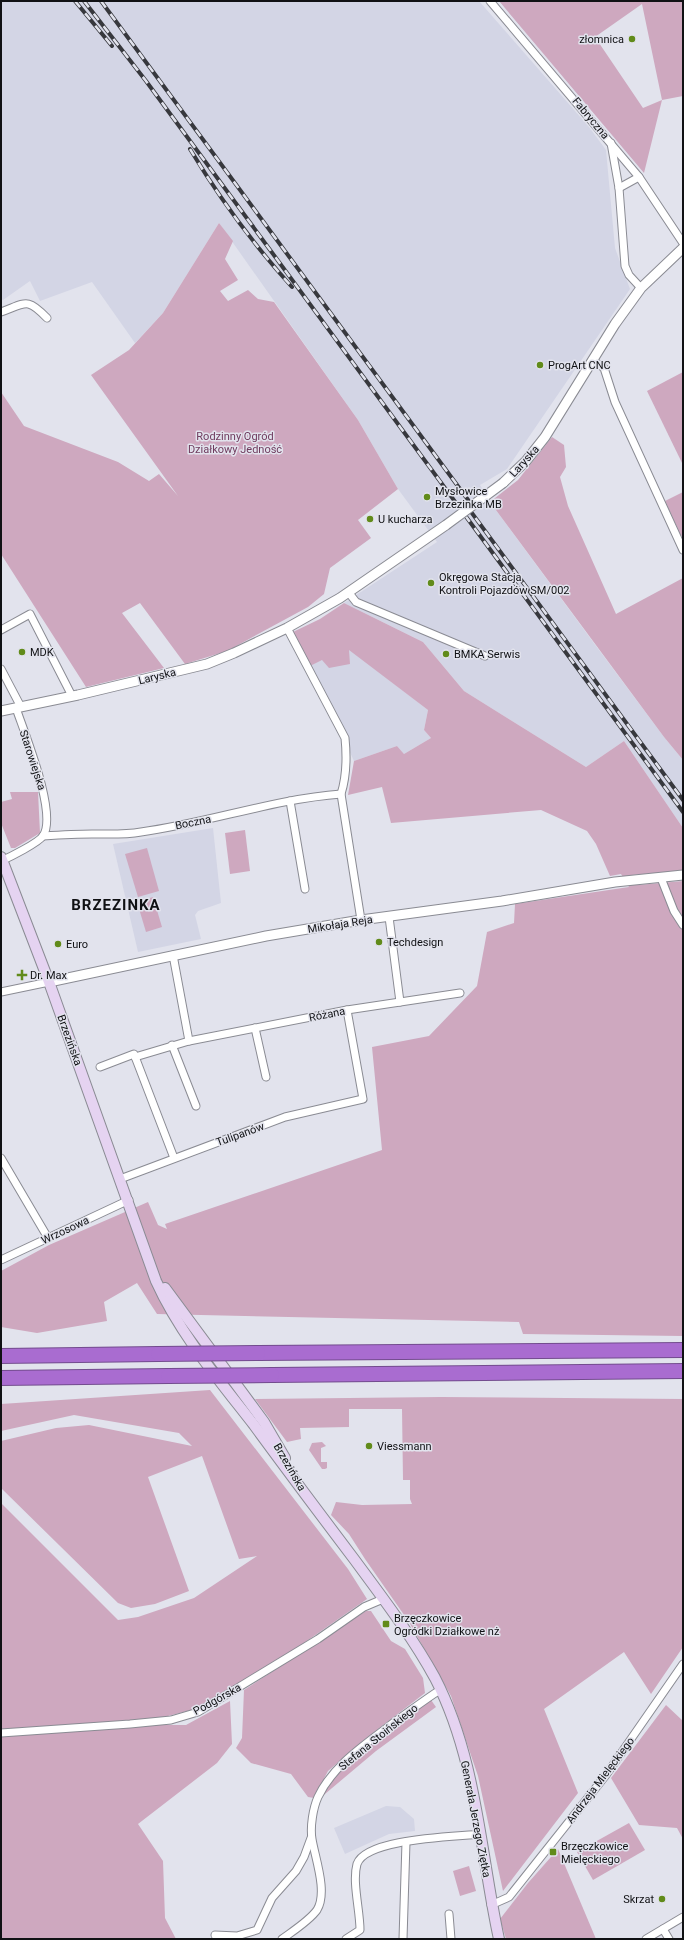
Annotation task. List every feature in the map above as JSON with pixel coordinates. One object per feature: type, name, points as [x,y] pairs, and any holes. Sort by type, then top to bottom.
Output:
[{"type":"highway","points":[[1,1356],[683,1350]]},
{"type":"highway","points":[[1,1378],[683,1371]]},
{"type":"main road","name":"Brzezińska","points":[[1,860],[49,982],[120,1179],[154,1268],[166,1291],[199,1333],[264,1422],[308,1498]]},
{"type":"main road","name":"Generała Jerzego Ziętka","points":[[308,1498],[383,1599],[422,1656],[440,1690],[453,1721],[467,1767],[481,1834],[491,1905],[499,1939]]},
{"type":"street","name":"Fabryczna","points":[[490,1],[611,142],[639,177],[683,242]]},
{"type":"street","points":[[611,142],[619,188],[625,266],[629,275],[641,288]]},
{"type":"street","points":[[619,188],[639,177]]},
{"type":"street","name":"Laryska","points":[[1,711],[207,664],[287,628],[349,592],[504,483],[526,461],[545,437],[592,360],[641,288],[683,248]]},
{"type":"street","points":[[1,312],[26,303],[34,305],[47,318]]},
{"type":"street","points":[[592,360],[604,368],[615,402],[683,550]]},
{"type":"street","points":[[349,592],[356,602],[485,656]]},
{"type":"street","points":[[1,630],[30,614],[72,696]]},
{"type":"street","points":[[287,628],[345,738],[347,755],[346,779],[341,794],[361,920]]},
{"type":"street","points":[[1,669],[18,707]]},
{"type":"street","name":"Starowiejska","points":[[18,707],[44,790],[46,826],[43,836]]},
{"type":"street","name":"Boczna","points":[[43,836],[91,834],[113,835],[141,832],[224,817],[318,795],[341,794]]},
{"type":"street","points":[[290,801],[305,889]]},
{"type":"street","points":[[1,860],[22,851],[43,836]]},
{"type":"street","name":"Mikołaja Reja","points":[[1,992],[266,936],[361,920],[615,882],[683,875]]},
{"type":"street","points":[[657,878],[683,925]]},
{"type":"street","points":[[389,917],[400,1002]]},
{"type":"street","points":[[173,955],[189,1041]]},
{"type":"street","name":"Różana","points":[[100,1067],[189,1041],[347,1010],[460,993]]},
{"type":"street","name":"Tulipanów","points":[[120,1179],[285,1117],[363,1099],[347,1010]]},
{"type":"street","points":[[255,1028],[266,1077]]},
{"type":"street","points":[[172,1045],[196,1106]]},
{"type":"street","points":[[134,1056],[174,1158]]},
{"type":"street","points":[[1,1158],[48,1238]]},
{"type":"street","name":"Wrzosowa","points":[[1,1260],[129,1200]]},
{"type":"street","name":"Podgórska","points":[[1,1733],[171,1720],[198,1712],[318,1639],[364,1607],[383,1599]]},
{"type":"street","name":"Andrzeja Mielęckiego","points":[[491,1905],[509,1897],[584,1803],[606,1775],[683,1664]]},
{"type":"street","name":"Stefana Stoińskiego","points":[[215,1935],[237,1936],[257,1930],[272,1898],[299,1866],[304,1857],[311,1837],[314,1807],[318,1797],[332,1775],[366,1744],[440,1690]]},
{"type":"street","points":[[346,1939],[360,1930],[356,1872],[358,1862],[365,1852],[381,1846],[406,1842],[481,1834]]},
{"type":"street","name":"Stefana Stoińskiego","points":[[282,1939],[316,1911],[321,1900],[320,1881],[311,1837]]},
{"type":"street","points":[[403,1939],[406,1842]]},
{"type":"street","points":[[449,1914],[451,1939]]},
{"type":"street","points":[[646,1939],[683,1917]]},
{"type":"street","points":[[663,1929],[669,1939]]},
{"type":"shaded area","points":[[1,1],[479,1],[589,127],[606,150],[615,248],[630,289],[507,469],[480,485],[490,502],[596,646],[683,760],[683,828],[624,741],[586,767],[464,691],[423,642],[344,603],[437,542],[398,489],[358,420],[219,223],[163,313],[135,343],[92,282],[40,301],[30,281],[3,300],[1,299]]},
{"type":"shaded area","points":[[349,649],[428,710],[424,730],[431,738],[404,754],[397,746],[354,761],[310,666],[322,659]]},
{"type":"shaded area","points":[[213,828],[221,903],[198,911],[195,915],[201,939],[138,952],[113,844]]},
{"type":"shaded area","points":[[386,1806],[400,1807],[414,1819],[415,1831],[389,1834],[345,1854],[334,1828]]},
{"type":"green space","points":[[499,1],[683,1],[683,96],[662,100],[644,173]],"holes":[[[642,4],[662,100],[643,108],[595,37]]]},
{"type":"green space","name":"Rodzinny Ogród Działkowy Jedność","points":[[219,223],[233,241],[225,259],[238,280],[220,291],[228,301],[248,290],[258,299],[274,302],[358,420],[398,489],[358,520],[371,538],[330,568],[324,594],[308,607],[227,651],[185,664],[140,603],[122,613],[164,668],[86,687],[1,554],[1,392],[24,426],[118,462],[149,481],[159,474],[178,496],[91,375],[129,350],[163,313]]},
{"type":"green space","points":[[683,372],[683,465],[647,391]]},
{"type":"green space","points":[[552,437],[564,445],[566,467],[560,477],[568,506],[616,614],[683,578],[683,760],[664,737],[490,502],[518,480]]},
{"type":"green space","points":[[683,492],[683,535],[681,536],[665,501]]},
{"type":"green space","points":[[344,603],[423,642],[464,691],[586,767],[624,741],[683,828],[683,871],[632,875],[638,885],[683,881],[683,1336],[523,1334],[519,1322],[157,1314],[137,1283],[104,1302],[107,1321],[37,1333],[1,1327],[1,1271],[49,1245],[148,1202],[158,1225],[167,1229],[165,1224],[382,1150],[372,1047],[429,1036],[477,986],[487,932],[514,923],[515,904],[629,887],[621,874],[610,876],[596,844],[587,831],[541,810],[391,823],[382,787],[348,795],[354,761],[397,746],[404,754],[431,738],[424,730],[428,710],[349,650],[350,664],[329,668],[322,660],[310,666],[293,632],[320,619]]},
{"type":"green space","points":[[10,792],[38,792],[40,833],[15,848],[11,848],[1,823],[1,802],[12,799]]},
{"type":"green space","points":[[245,830],[250,871],[230,874],[225,833]]},
{"type":"green space","points":[[147,848],[159,891],[138,897],[125,854]]},
{"type":"green space","points":[[153,897],[162,927],[146,932],[137,902]]},
{"type":"green space","points":[[210,1390],[348,1569],[367,1599],[301,1645],[199,1708],[164,1717],[73,1725],[186,1725],[230,1701],[232,1744],[217,1763],[138,1824],[163,1861],[165,1918],[176,1939],[1,1939],[1,1503],[118,1620],[138,1617],[194,1598],[257,1556],[239,1559],[202,1456],[148,1477],[189,1591],[155,1604],[131,1608],[118,1603],[1,1488],[1,1441],[56,1428],[89,1425],[192,1446],[179,1433],[74,1415],[1,1431],[1,1404]]},
{"type":"green space","points":[[441,1397],[683,1399],[683,1647],[651,1694],[624,1652],[544,1709],[578,1793],[503,1891],[478,1776],[451,1696],[409,1622],[349,1534],[331,1515],[336,1502],[362,1505],[412,1504],[410,1499],[410,1480],[403,1480],[402,1409],[349,1409],[349,1427],[300,1428],[301,1439],[287,1442],[255,1399]]},
{"type":"green space","points":[[322,1442],[326,1446],[321,1448],[321,1462],[327,1462],[327,1468],[325,1469],[322,1469],[309,1450],[312,1443]]},
{"type":"green space","points":[[366,1611],[371,1611],[391,1641],[405,1649],[423,1678],[425,1693],[365,1739],[328,1771],[314,1798],[308,1797],[291,1774],[251,1763],[236,1748],[242,1738],[244,1690]]},
{"type":"green space","points":[[431,1700],[436,1707],[376,1751],[319,1799],[337,1775],[373,1743]]},
{"type":"green space","points":[[666,1705],[683,1721],[683,1839],[677,1828],[639,1825],[611,1778]]},
{"type":"green space","points":[[629,1823],[645,1850],[593,1880],[577,1852]]},
{"type":"green space","points":[[558,1849],[596,1939],[506,1939],[500,1919],[528,1883]]},
{"type":"green space","points":[[469,1866],[476,1891],[460,1896],[453,1871]]},
{"type":"railway","points":[[75,1],[112,46]]},
{"type":"railway","points":[[84,1],[146,81],[683,812]]},
{"type":"railway","points":[[101,1],[474,508]]},
{"type":"railway","points":[[190,149],[213,186],[238,221],[292,287]]},
{"type":"railway","points":[[466,505],[683,800]]},
{"type":"place","name":"złomnica","points":[[632,39]]},
{"type":"place","name":"ProgArt CNC","points":[[540,365]]},
{"type":"place","name":"Mysłowice Brzezinka MB","points":[[427,497]]},
{"type":"place","name":"U kucharza","points":[[370,519]]},
{"type":"place","name":"Okręgowa Stacja Kontroli Pojazdów SM/002","points":[[431,583]]},
{"type":"place","name":"MDK","points":[[22,652]]},
{"type":"place","name":"BMKA Serwis","points":[[446,654]]},
{"type":"place","name":"Techdesign","points":[[379,942]]},
{"type":"place","name":"Euro","points":[[58,944]]},
{"type":"place","name":"Dr. Max","points":[[22,975]]},
{"type":"place","name":"Viessmann","points":[[369,1446]]},
{"type":"place","name":"Brzęczkowice Ogródki Działkowe nż","points":[[386,1624]]},
{"type":"place","name":"Brzęczkowice Mielęckiego","points":[[553,1852]]},
{"type":"place","name":"Skrzat","points":[[662,1899]]},
{"type":"district","name":"BRZEZINKA","points":[[116,905]]}]
